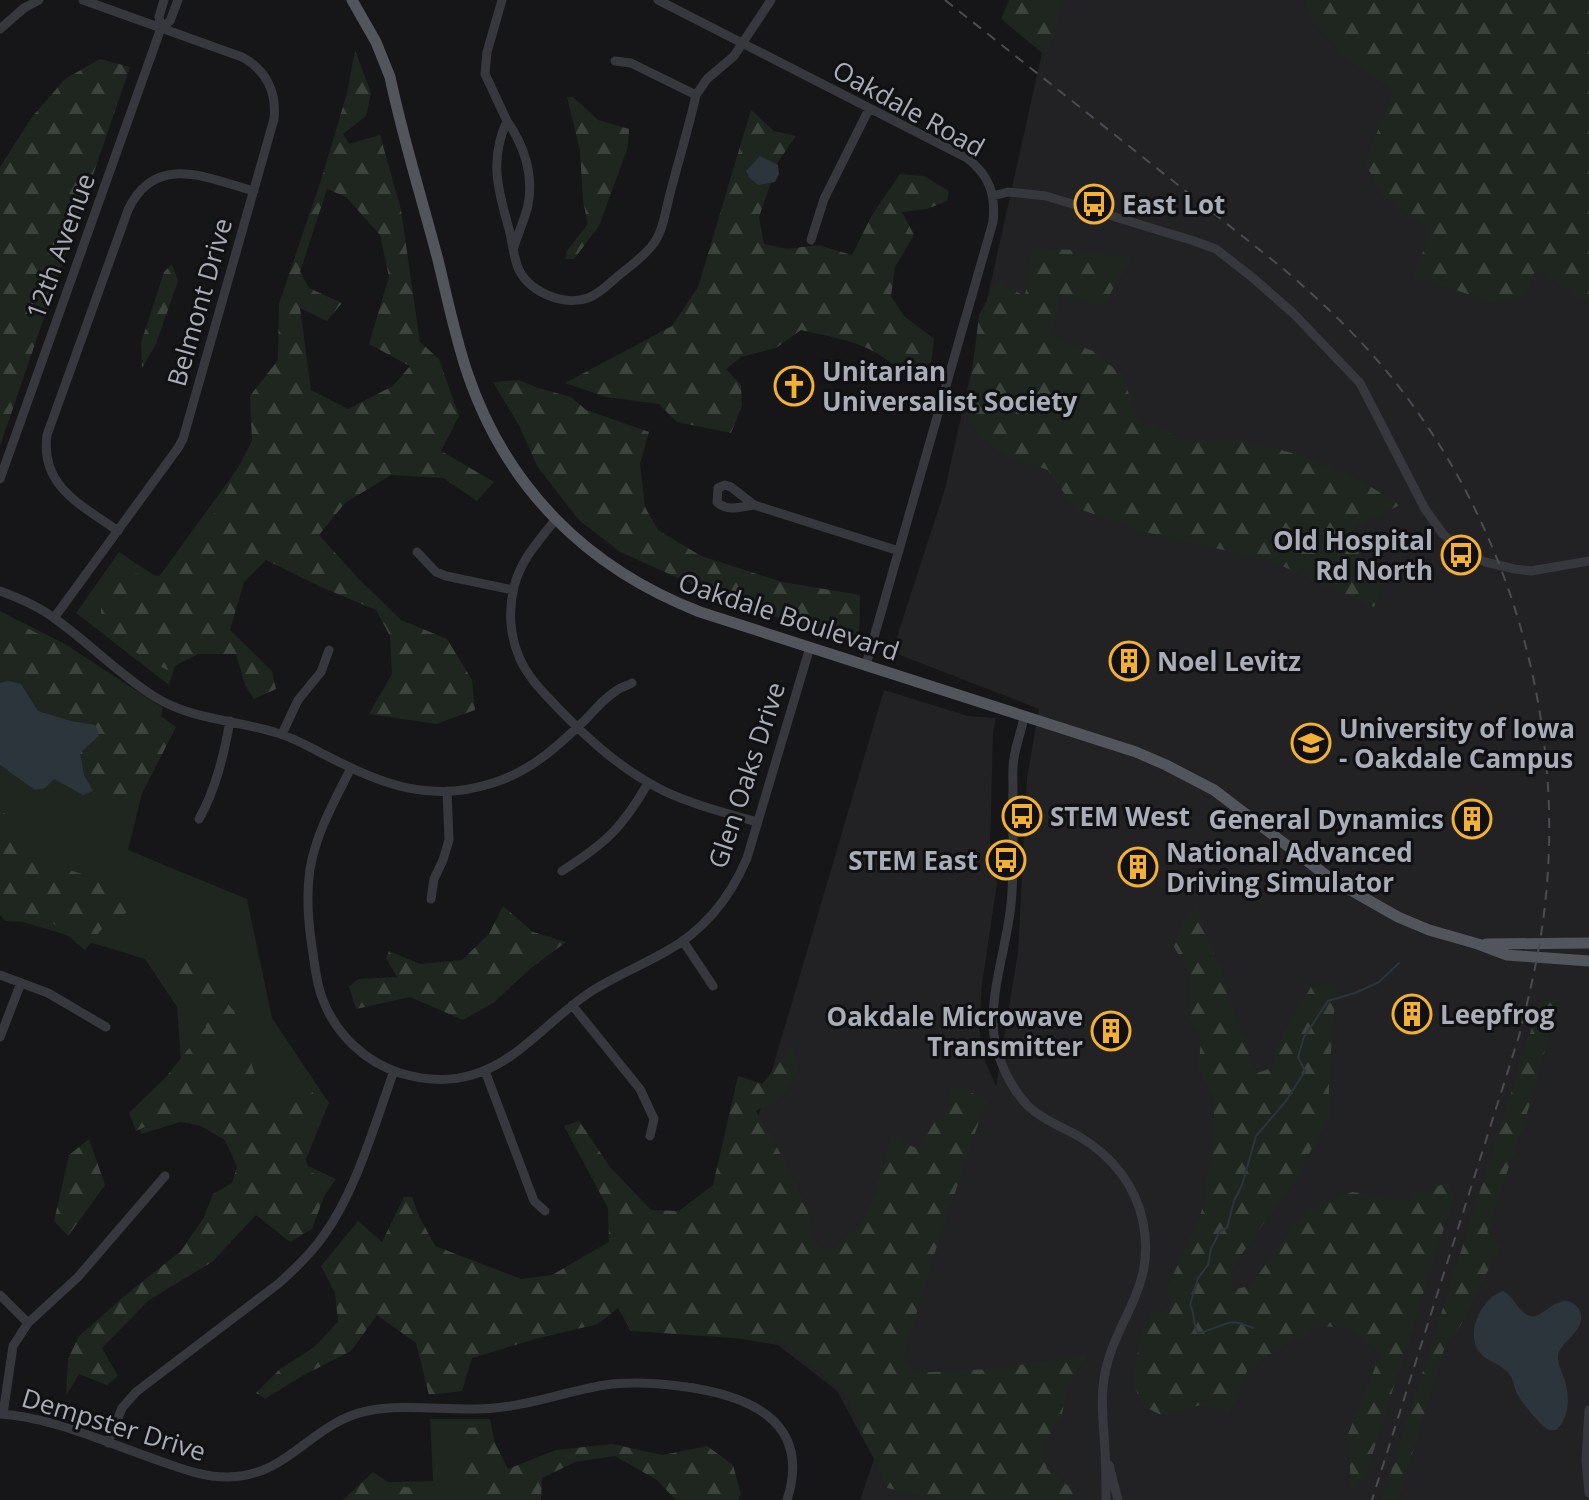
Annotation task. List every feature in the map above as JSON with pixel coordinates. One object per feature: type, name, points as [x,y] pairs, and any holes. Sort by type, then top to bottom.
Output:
[{"type":"main road","name":"Oakdale Boulevard","points":[[352,2],[376,42],[390,77],[467,373],[487,422],[528,489],[555,520],[605,563],[650,591],[700,612],[1136,752],[1214,790],[1331,879],[1398,917],[1429,930],[1507,955],[1589,961]]},
{"type":"main road","name":"Oakdale Boulevard","points":[[1478,944],[1589,943]]},
{"type":"street","points":[[0,29],[24,8],[39,0]]},
{"type":"street","name":"Belmont Drive","points":[[54,618],[183,439],[274,119],[274,97],[266,78],[242,57],[83,0]]},
{"type":"street","name":"12th Avenue","points":[[0,479],[161,28],[159,17],[164,0]]},
{"type":"street","name":"12th Avenue","points":[[161,28],[170,21],[178,0]]},
{"type":"street","points":[[502,0],[487,52],[485,74],[507,121],[519,138],[529,175],[528,203],[514,247]]},
{"type":"street","name":"Oakdale Road","points":[[658,0],[967,158],[985,176],[993,196],[993,222],[866,665]]},
{"type":"street","points":[[507,121],[497,158],[498,190],[517,265],[536,289],[551,296],[575,301],[590,297],[640,259],[655,242],[696,95],[707,79],[734,56],[771,0]]},
{"type":"street","points":[[615,61],[631,63],[696,95]]},
{"type":"street","points":[[811,240],[824,199],[869,109]]},
{"type":"street","points":[[118,531],[59,486],[48,467],[46,447],[47,435],[128,210],[138,192],[146,185],[173,173],[197,175],[254,191]]},
{"type":"street","points":[[993,196],[1008,192],[1046,196],[1216,249],[1294,314],[1360,383],[1425,509],[1455,545],[1485,562],[1531,571],[1589,561]]},
{"type":"street","points":[[754,505],[899,551]]},
{"type":"street","points":[[555,520],[526,557],[513,590],[512,630],[520,659],[536,685],[607,754],[648,783],[685,800],[757,822]]},
{"type":"street","points":[[417,552],[436,572],[446,576],[513,590]]},
{"type":"street","points":[[0,591],[54,618],[153,696],[172,706],[282,734],[392,785],[422,791],[481,787],[514,775],[541,759],[615,691],[632,683]]},
{"type":"street","name":"Glen Oaks Drive","points":[[351,768],[321,830],[308,883],[309,927],[322,999],[346,1038],[358,1050],[394,1071],[440,1079],[485,1071],[510,1057],[572,1005],[605,983],[683,941],[709,919],[731,891],[747,858],[810,647]]},
{"type":"street","points":[[282,734],[298,700],[321,672],[329,650]]},
{"type":"street","points":[[1024,716],[1014,759],[1011,905],[994,1002],[995,1040],[1008,1077],[1029,1106],[1099,1150],[1117,1167],[1139,1204],[1144,1224],[1146,1258],[1143,1276],[1116,1340],[1104,1379],[1102,1423],[1106,1500]]},
{"type":"street","points":[[199,819],[208,804],[224,755],[230,721]]},
{"type":"street","points":[[562,871],[612,835],[633,809],[648,783]]},
{"type":"street","points":[[431,899],[434,879],[449,840],[447,791]]},
{"type":"street","points":[[683,941],[713,986]]},
{"type":"street","points":[[0,975],[48,993],[106,1027]]},
{"type":"street","points":[[0,1037],[21,983]]},
{"type":"street","points":[[572,1005],[640,1089],[654,1119],[650,1136]]},
{"type":"street","points":[[108,1443],[122,1408],[136,1392],[278,1284],[324,1236],[350,1189],[394,1071]]},
{"type":"street","points":[[485,1071],[534,1201],[545,1211]]},
{"type":"street","points":[[2,1414],[13,1346],[28,1323],[78,1277],[165,1176]]},
{"type":"street","points":[[0,1295],[28,1323]]},
{"type":"street","name":"Dempster Drive","points":[[2,1414],[44,1421],[197,1474],[229,1477],[272,1467],[287,1459],[317,1433],[363,1412],[400,1408],[492,1408],[521,1405],[574,1390],[612,1384],[667,1384],[708,1390],[738,1399],[757,1407],[774,1421],[788,1442],[791,1454],[793,1479],[787,1500]]},
{"type":"street","points":[[1589,1410],[1586,1460],[1589,1493]]},
{"type":"street","points":[[1105,1452],[1118,1500]]},
{"type":"shaded area","name":"University of Iowa - Oakdale Campus","points":[[1058,0],[1589,0],[1589,1500],[860,1500],[874,1459],[837,1391],[778,1345],[692,1331],[884,690],[968,716],[996,718],[990,849],[997,883],[982,984],[979,1028],[985,1061],[996,1086],[1018,953],[1027,778],[1039,709],[892,652],[945,489],[1043,48]]},
{"type":"shaded area","points":[[760,156],[778,165],[779,174],[775,182],[758,185],[749,177],[746,171]]},
{"type":"shaded area","points":[[0,683],[21,684],[38,711],[95,725],[99,736],[80,753],[84,775],[93,791],[83,795],[54,779],[45,788],[35,790],[0,765]]},
{"type":"shaded area","points":[[1503,1291],[1530,1316],[1566,1301],[1579,1309],[1578,1329],[1558,1355],[1568,1403],[1563,1421],[1556,1430],[1545,1428],[1536,1419],[1518,1396],[1510,1375],[1483,1356],[1476,1345],[1475,1327],[1482,1308]]},
{"type":"green space","points":[[1009,0],[1062,0],[1046,56],[1001,19]]},
{"type":"green space","points":[[1305,0],[1589,0],[1589,302],[1536,269],[1525,295],[1494,303],[1414,276],[1431,229],[1382,195],[1365,163],[1394,90],[1346,58],[1312,20]]},
{"type":"green space","points":[[355,50],[371,93],[366,116],[343,134],[349,144],[380,135],[401,210],[420,342],[439,359],[459,416],[441,451],[494,482],[477,501],[443,478],[391,475],[345,503],[319,535],[401,620],[447,639],[472,680],[475,710],[436,724],[369,714],[392,674],[390,636],[376,610],[266,560],[244,582],[230,630],[272,671],[276,689],[254,699],[245,685],[236,654],[198,654],[167,670],[128,648],[101,625],[101,603],[118,572],[173,577],[204,533],[252,441],[250,396],[278,360],[279,304],[347,93]],"holes":[[[327,189],[346,197],[380,235],[389,277],[369,344],[410,366],[393,386],[348,409],[311,390],[300,308],[327,321],[342,303],[309,288],[300,272]]]},
{"type":"green space","points":[[100,59],[130,67],[0,446],[0,167],[32,117],[65,79]]},
{"type":"green space","points":[[567,97],[573,97],[598,120],[629,129],[628,147],[599,226],[574,259],[566,259],[566,252],[588,224],[583,201],[580,151]]},
{"type":"green space","points":[[751,110],[774,131],[796,136],[778,162],[759,217],[764,244],[787,249],[818,245],[852,255],[872,215],[900,174],[924,176],[949,191],[947,201],[927,209],[902,212],[914,235],[895,267],[891,296],[904,316],[934,339],[930,374],[904,374],[868,349],[801,330],[776,348],[741,357],[726,369],[741,385],[742,406],[731,433],[677,422],[659,404],[606,397],[565,383],[672,326],[698,287]]},
{"type":"green space","points":[[1032,249],[1077,250],[1131,258],[1103,306],[1059,294],[1052,336],[1093,351],[1122,375],[1139,422],[1192,442],[1242,440],[1300,455],[1358,479],[1400,505],[1352,528],[1365,567],[1382,587],[1374,607],[1271,561],[1141,531],[1074,507],[1048,470],[1009,458],[980,437],[967,416],[979,315],[997,282],[1025,296]]},
{"type":"green space","points":[[172,264],[178,281],[156,344],[142,368],[141,343],[164,272]]},
{"type":"green space","points":[[519,380],[571,397],[586,410],[649,432],[640,464],[645,507],[658,530],[701,556],[782,582],[860,595],[859,638],[826,637],[620,552],[579,520],[537,466],[520,427],[493,382]]},
{"type":"green space","points":[[240,465],[169,685],[76,613],[119,552],[158,578]]},
{"type":"green space","points":[[0,611],[65,644],[163,708],[128,850],[247,899],[272,1018],[329,1103],[304,1164],[336,1179],[296,1238],[242,1151],[204,1115],[141,1134],[135,1114],[182,1075],[177,1007],[145,959],[0,915]]},
{"type":"green space","points":[[0,621],[21,625],[62,646],[176,727],[129,819],[101,799],[86,775],[80,752],[99,736],[95,725],[38,711],[21,684],[20,673],[0,667]]},
{"type":"green space","points":[[0,809],[60,867],[133,890],[136,907],[105,925],[85,950],[53,923],[5,921],[0,915]]},
{"type":"green space","points":[[503,906],[533,932],[566,942],[493,1003],[463,1020],[410,997],[356,1009],[349,987],[358,979],[397,977],[386,958],[389,951],[420,964],[462,960],[489,934]]},
{"type":"green space","points":[[1197,908],[1257,1073],[1272,1068],[1282,1036],[1315,980],[1336,987],[1329,1116],[1298,1175],[1232,1268],[1231,1290],[1250,1286],[1302,1215],[1352,1192],[1405,1200],[1448,1182],[1454,1196],[1365,1478],[1351,1487],[1348,1434],[1381,1353],[1349,1328],[1319,1326],[1278,1349],[1247,1371],[1229,1412],[1201,1405],[1161,1415],[1141,1405],[1134,1382],[1140,1336],[1152,1311],[1162,1314],[1171,1305],[1168,1285],[1196,1228],[1206,1197],[1215,1102],[1199,1069],[1201,1034],[1190,1017],[1191,975],[1174,947],[1183,922]]},
{"type":"green space","points":[[181,950],[234,1011],[265,1104],[279,1108],[306,1080],[320,1106],[301,1146],[310,1172],[330,1180],[312,1229],[290,1242],[256,1215],[212,1262],[149,1300],[102,1348],[118,1376],[107,1385],[79,1374],[66,1396],[68,1359],[79,1336],[181,1251],[203,1219],[213,1194],[232,1183],[237,1167],[225,1140],[201,1126],[164,1118],[136,1131],[129,1113],[166,1077],[206,1027],[169,969]]},
{"type":"green space","points":[[1541,999],[1559,1000],[1529,1107],[1487,1232],[1500,1245],[1465,1319],[1444,1349],[1398,1500],[1382,1500]]},
{"type":"green space","points":[[791,1048],[799,1066],[784,1096],[756,1111],[807,1208],[813,1243],[830,1251],[858,1228],[876,1192],[891,1137],[918,1149],[936,1120],[944,1120],[951,1089],[962,1087],[986,1101],[903,1358],[913,1373],[991,1369],[1088,1355],[1067,1386],[1062,1415],[1044,1444],[1047,1469],[1076,1492],[1069,1500],[942,1500],[887,1488],[845,1392],[780,1341],[631,1331],[618,1308],[598,1324],[472,1358],[462,1391],[429,1395],[416,1343],[377,1315],[351,1351],[265,1399],[256,1393],[280,1369],[313,1348],[338,1322],[335,1293],[321,1266],[358,1221],[382,1242],[404,1197],[412,1197],[435,1246],[521,1279],[552,1275],[609,1242],[608,1208],[564,1126],[579,1121],[610,1167],[651,1210],[679,1211],[713,1185],[738,1076],[762,1084]]},
{"type":"green space","points":[[89,1139],[105,1185],[68,1236],[54,1221],[69,1155]]},
{"type":"green space","points":[[430,1419],[490,1419],[501,1476],[516,1500],[353,1500],[386,1482],[433,1481]]},
{"type":"green space","points":[[487,1427],[508,1469],[556,1450],[612,1444],[663,1455],[707,1446],[733,1465],[741,1494],[738,1500],[676,1500],[657,1480],[615,1456],[575,1462],[542,1478],[541,1500],[463,1500],[463,1448],[435,1429]]},
{"type":"green space","points":[[373,1472],[394,1486],[426,1489],[436,1500],[343,1500]]},
{"type":"waterway","points":[[1253,1328],[1230,1323],[1198,1333],[1190,1305],[1198,1278],[1208,1265],[1211,1249],[1220,1231],[1227,1228],[1256,1136],[1286,1101],[1305,1071],[1298,1057],[1304,1037],[1328,1001],[1379,982],[1399,963]]},
{"type":"railway","points":[[945,0],[1280,266],[1363,344],[1430,430],[1466,492],[1496,556],[1519,623],[1536,692],[1546,763],[1549,834],[1540,938],[1519,1036],[1372,1500]]},
{"type":"place","name":"East Lot","points":[[1094,204]]},
{"type":"place","name":"Unitarian Universalist Society","points":[[794,386]]},
{"type":"place","name":"Old Hospital Rd North","points":[[1461,555]]},
{"type":"place","name":"Noel Levitz","points":[[1129,661]]},
{"type":"place","name":"University of Iowa - Oakdale Campus","points":[[1311,743]]},
{"type":"place","name":"STEM West","points":[[1022,816]]},
{"type":"place","name":"General Dynamics","points":[[1472,819]]},
{"type":"place","name":"STEM East","points":[[1006,860]]},
{"type":"place","name":"National Advanced Driving Simulator","points":[[1138,867]]},
{"type":"place","name":"Leepfrog","points":[[1412,1014]]},
{"type":"place","name":"Oakdale Microwave Transmitter","points":[[1111,1031]]}]
